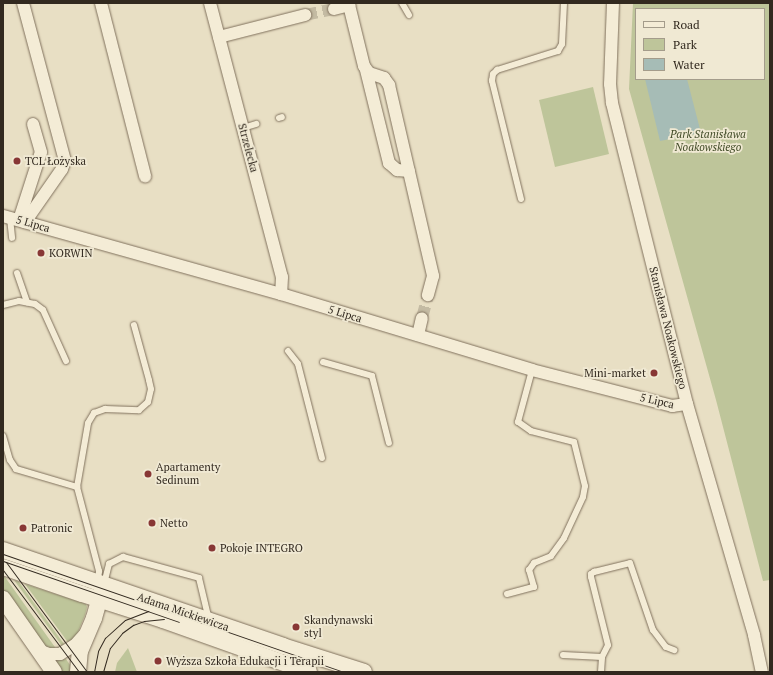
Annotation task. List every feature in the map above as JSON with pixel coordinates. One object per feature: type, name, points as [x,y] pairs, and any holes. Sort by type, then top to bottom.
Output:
[{"type":"street","points":[[14,219],[62,169],[65,161],[23,3]]},
{"type":"street","points":[[101,3],[145,176]]},
{"type":"street","name":"Strzelecka","points":[[210,3],[282,277],[280,294]]},
{"type":"street","name":"Stanisława Noakowskiego","points":[[613,3],[610,84],[612,103],[687,404],[754,635],[762,672]]},
{"type":"street","points":[[334,9],[349,5],[389,163],[398,170],[409,171]]},
{"type":"street","points":[[219,37],[305,15]]},
{"type":"street","points":[[366,70],[384,78],[389,85],[434,276],[428,295]]},
{"type":"street","points":[[14,219],[41,152],[33,124]]},
{"type":"street","name":"5 Lipca","points":[[14,219],[280,294],[532,370],[672,406],[687,404]]},
{"type":"street","points":[[418,335],[422,318]]},
{"type":"street","name":"Adama Mickiewicza","points":[[3,550],[100,589],[163,620],[309,672]]},
{"type":"street","name":"Adama Mickiewicza","points":[[3,567],[100,589],[209,621],[364,672]]},
{"type":"street","points":[[78,672],[80,651],[89,629],[100,589]]},
{"type":"street","points":[[3,599],[54,672]]},
{"type":"street","points":[[38,650],[53,655],[64,652],[80,641],[89,629]]},
{"type":"lane","points":[[402,3],[409,15]]},
{"type":"lane","points":[[521,199],[492,81],[493,74],[497,70],[558,51],[562,44],[564,3]]},
{"type":"lane","points":[[243,128],[256,124]]},
{"type":"lane","points":[[12,238],[14,219]]},
{"type":"lane","points":[[17,273],[27,302]]},
{"type":"lane","points":[[3,305],[19,301],[35,304],[43,310],[66,360]]},
{"type":"lane","points":[[100,589],[99,571],[77,487],[88,423],[94,413],[105,409],[139,410],[148,402],[151,389],[150,380],[134,325]]},
{"type":"lane","points":[[288,351],[298,364],[322,458]]},
{"type":"lane","points":[[323,362],[372,376],[389,444]]},
{"type":"lane","points":[[508,594],[534,588],[529,570],[534,563],[551,556],[564,538],[583,497],[585,486],[574,442],[531,431],[518,422],[532,370]]},
{"type":"lane","points":[[3,436],[10,460],[16,469],[77,487]]},
{"type":"lane","points":[[100,589],[109,564],[123,557],[199,578],[209,621]]},
{"type":"lane","points":[[601,672],[602,657],[608,646],[591,574],[628,562],[632,566],[653,630],[666,647],[674,650]]},
{"type":"lane","points":[[563,655],[602,657]]},
{"type":"green space","name":"Park Stanisława Noakowskiego","points":[[633,3],[770,3],[770,580],[763,581],[716,400],[629,89]]},
{"type":"green space","points":[[593,87],[609,154],[555,167],[539,100]]},
{"type":"green space","points":[[3,576],[57,650],[46,648],[3,594]]},
{"type":"green space","points":[[14,580],[19,582],[64,644],[62,646]]},
{"type":"green space","points":[[25,584],[86,604],[87,607],[85,615],[76,637],[70,645]]},
{"type":"green space","points":[[128,648],[137,672],[115,672],[117,663]]},
{"type":"green space","points":[[66,659],[70,665],[70,672],[58,672],[54,661]]},
{"type":"water","points":[[645,80],[687,80],[701,133],[660,141]]},
{"type":"tunnel","points":[[305,15],[334,9]]},
{"type":"tunnel","points":[[422,318],[428,295]]},
{"type":"tram line","points":[[3,554],[344,672]]},
{"type":"tram line","points":[[3,561],[179,622]]},
{"type":"tram line","points":[[6,562],[87,672]]},
{"type":"tram line","points":[[3,570],[79,672]]},
{"type":"tram line","points":[[94,672],[98,651],[105,638],[125,620],[148,611]]},
{"type":"tram line","points":[[103,672],[110,648],[122,633],[133,625],[144,621],[164,619]]},
{"type":"place","name":"TCL Łożyska","points":[[17,161]]},
{"type":"place","name":"KORWIN","points":[[41,253]]},
{"type":"place","name":"Mini-market","points":[[654,373]]},
{"type":"place","name":"Apartamenty Sedinum","points":[[148,474]]},
{"type":"place","name":"Netto","points":[[152,523]]},
{"type":"place","name":"Patronic","points":[[23,528]]},
{"type":"place","name":"Pokoje INTEGRO","points":[[212,548]]},
{"type":"place","name":"Skandynawski styl","points":[[296,627]]},
{"type":"place","name":"Wyższa Szkoła Edukacji i Terapii","points":[[158,661]]}]
